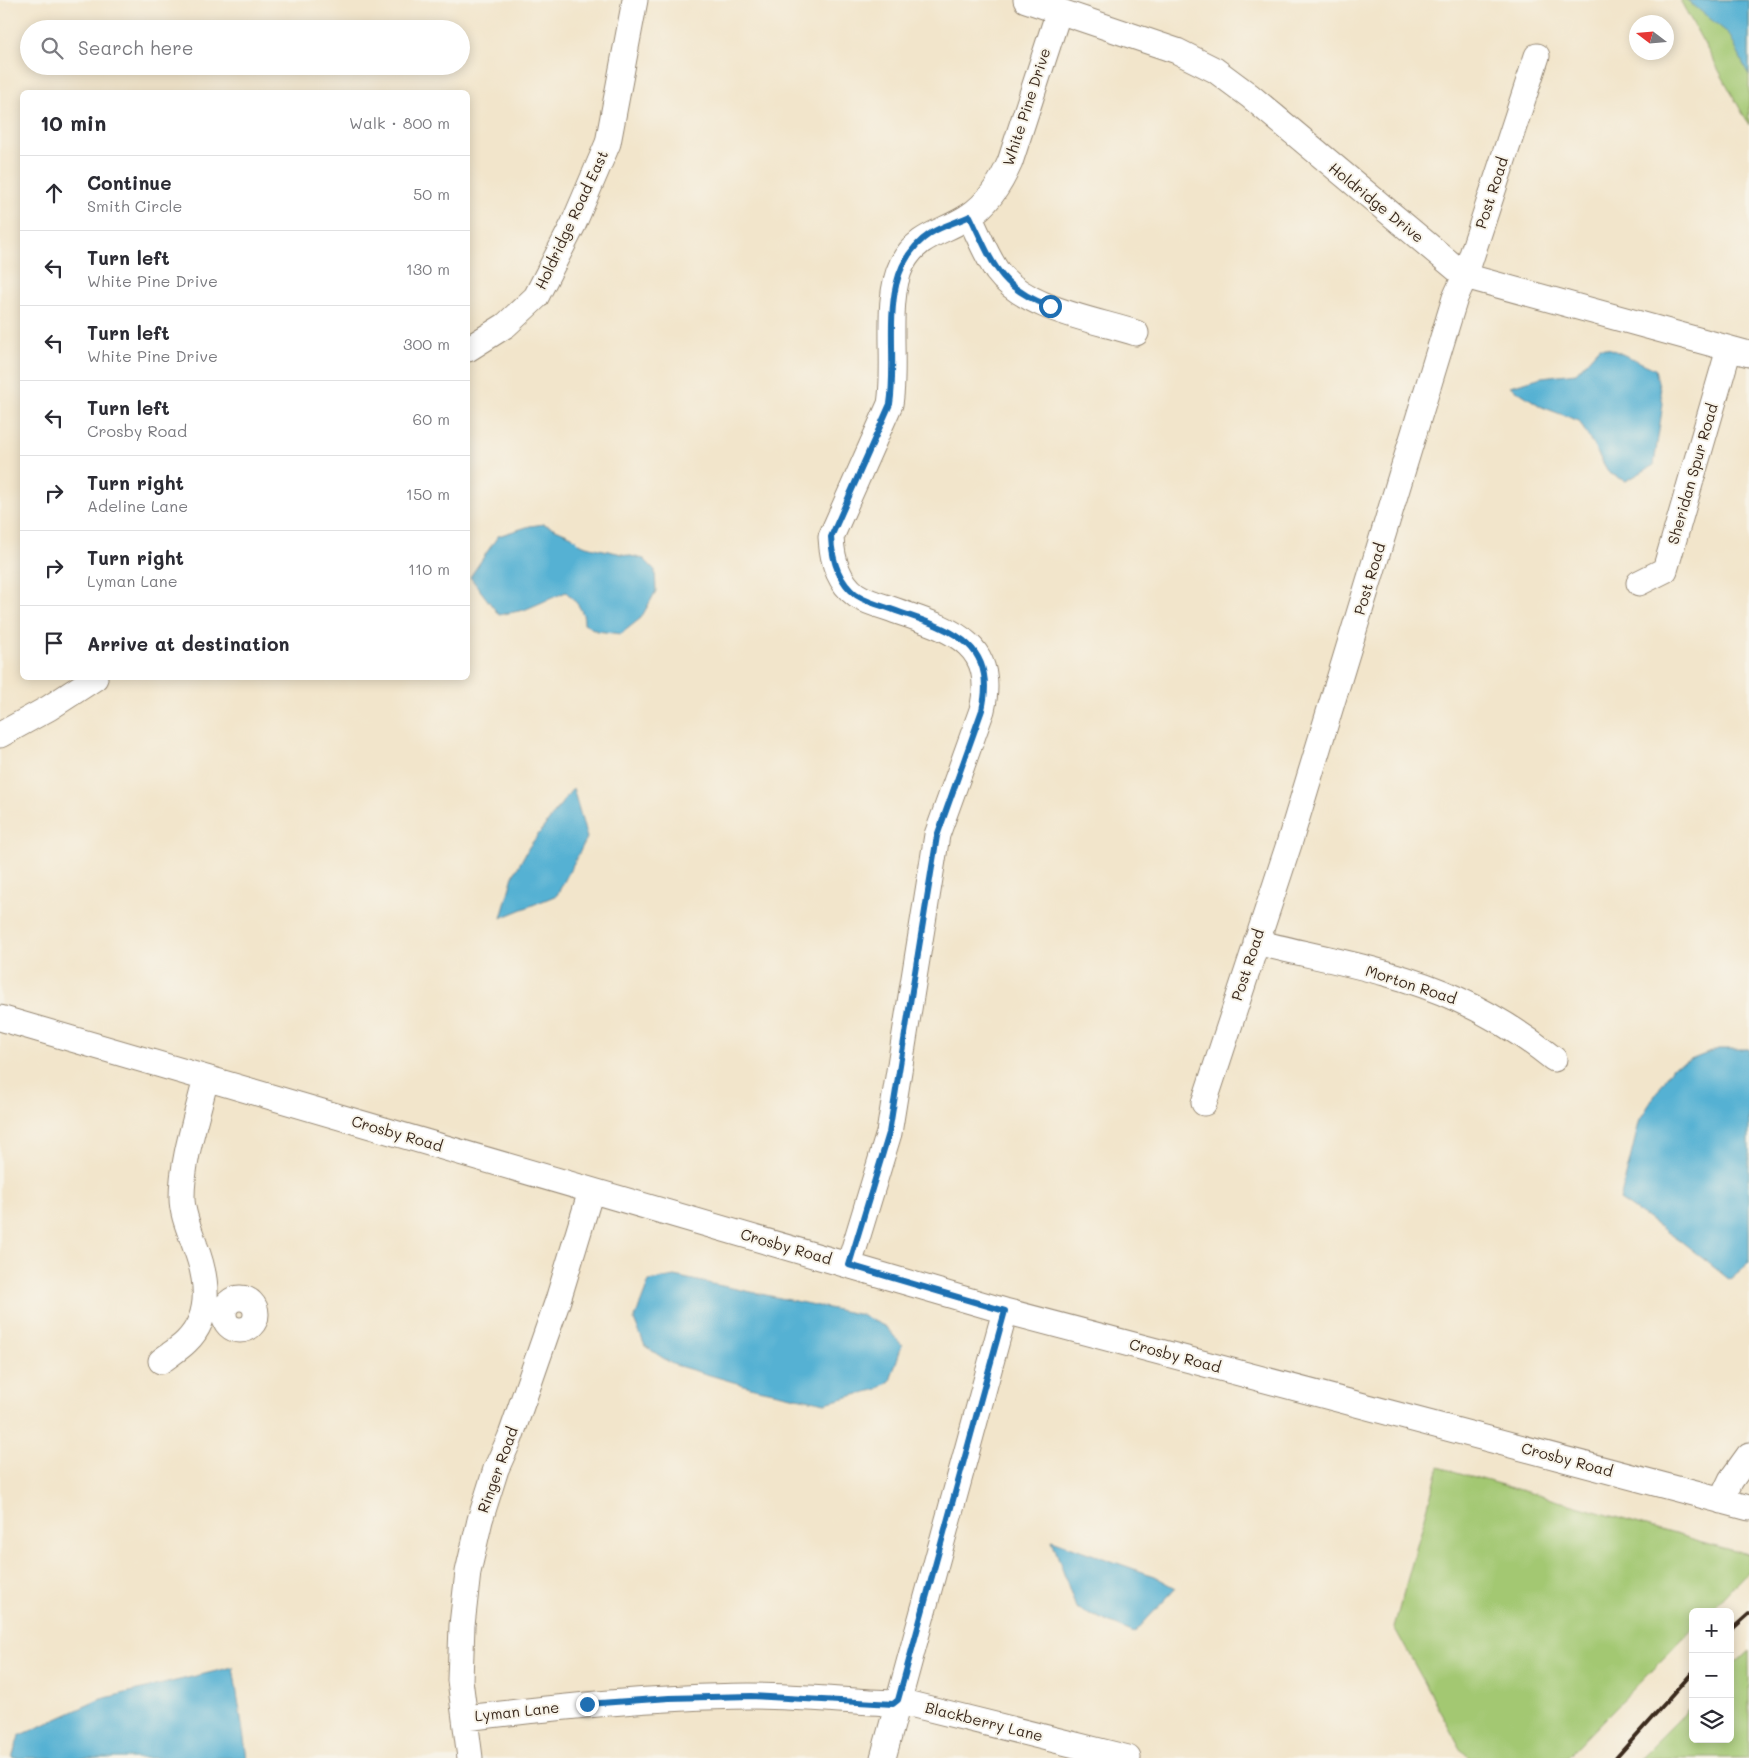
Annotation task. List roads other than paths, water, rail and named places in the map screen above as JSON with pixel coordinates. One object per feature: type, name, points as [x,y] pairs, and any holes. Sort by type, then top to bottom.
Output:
[{"type":"street","name":"Holdridge Road East","points":[[470,348],[506,325],[536,297],[556,259],[608,143],[635,0]]},
{"type":"street","name":"Holdridge Drive","points":[[1026,0],[1177,51],[1215,70],[1250,96],[1465,276],[1739,352]]},
{"type":"street","name":"White Pine Drive","points":[[849,1265],[889,1133],[937,836],[987,691],[984,671],[976,653],[962,637],[856,595],[841,578],[832,558],[831,537],[890,404],[893,386],[893,305],[895,285],[902,264],[914,247],[932,233],[970,216],[987,200],[1001,182],[1010,162],[1059,11]]},
{"type":"street","name":"Post Road","points":[[1204,1103],[1289,844],[1455,298],[1465,276],[1537,56]]},
{"type":"street","points":[[970,216],[997,270],[1011,287],[1029,299],[1136,333]]},
{"type":"street","name":"Sheridan Spur Road","points":[[1639,584],[1665,570],[1739,352]]},
{"type":"street","points":[[0,735],[49,708],[92,680]]},
{"type":"street","name":"Morton Road","points":[[1256,942],[1388,975],[1456,998],[1506,1025],[1554,1059]]},
{"type":"street","name":"Crosby Road","points":[[0,1018],[1005,1311],[1749,1508]]},
{"type":"street","points":[[161,1360],[186,1342],[215,1307],[204,1268],[184,1215],[182,1199],[185,1170],[206,1078]]},
{"type":"street","name":"Ringer Road","points":[[470,1758],[460,1680],[462,1625],[468,1572],[480,1520],[496,1469],[510,1438],[558,1300],[591,1191]]},
{"type":"street","points":[[883,1758],[1005,1311]]},
{"type":"street","points":[[1721,1501],[1731,1480],[1749,1455]]},
{"type":"street","name":"Lyman Lane","points":[[465,1718],[587,1704],[669,1698],[751,1696],[893,1704],[898,1700]]},
{"type":"street","name":"Blackberry Lane","points":[[898,1700],[1128,1758]]},
{"type":"water","points":[[1687,0],[1749,0],[1749,76],[1729,34]]},
{"type":"water","points":[[1600,347],[1611,349],[1655,369],[1663,403],[1654,465],[1626,481],[1609,473],[1579,421],[1542,407],[1510,386],[1542,377],[1576,373]]},
{"type":"water","points":[[544,524],[572,536],[579,543],[586,546],[644,559],[655,570],[656,591],[641,618],[621,634],[597,631],[584,624],[581,610],[566,592],[524,610],[499,615],[470,577],[498,536],[530,526]]},
{"type":"water","points":[[573,788],[587,838],[557,895],[501,918],[513,876],[529,847]]},
{"type":"water","points":[[1718,1049],[1749,1049],[1749,1264],[1730,1280],[1682,1242],[1620,1200],[1640,1119],[1673,1067]]},
{"type":"water","points":[[674,1276],[862,1315],[886,1327],[902,1345],[890,1381],[878,1389],[825,1403],[754,1388],[672,1364],[645,1346],[634,1320],[649,1281]]},
{"type":"water","points":[[1052,1540],[1154,1576],[1176,1588],[1134,1633],[1076,1608]]},
{"type":"water","points":[[233,1667],[247,1758],[12,1758],[19,1736],[101,1699]]},
{"type":"railway","points":[[1734,1627],[1749,1614]]},
{"type":"railway","points":[[1616,1758],[1689,1676]]}]
